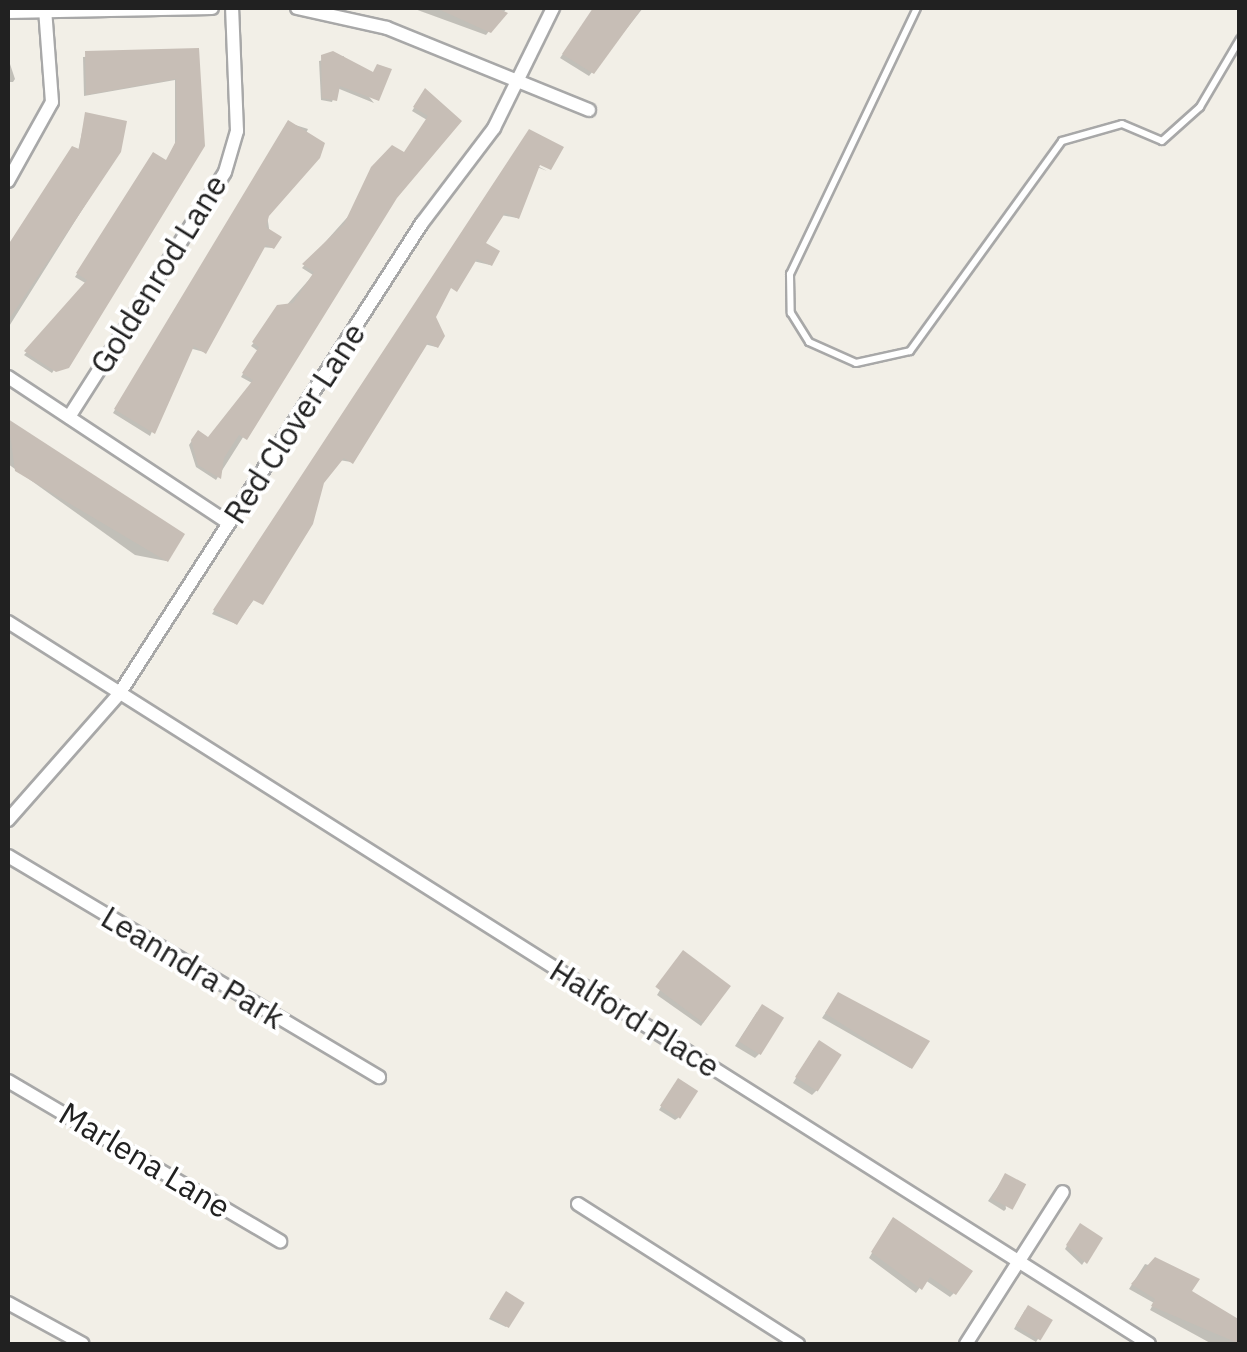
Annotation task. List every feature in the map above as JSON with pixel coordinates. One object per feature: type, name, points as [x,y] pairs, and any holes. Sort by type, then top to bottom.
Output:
[{"type":"street","points":[[8,12],[212,8]]},
{"type":"street","name":"Goldenrod Lane","points":[[68,416],[226,172],[237,131],[232,8]]},
{"type":"street","points":[[297,8],[387,28],[589,110]]},
{"type":"street","name":"Red Clover Lane","points":[[8,820],[119,694],[228,523],[494,128],[513,78],[552,8]]},
{"type":"street","points":[[8,181],[52,102],[45,9]]},
{"type":"street","points":[[8,377],[228,523]]},
{"type":"street","name":"Halford Place","points":[[8,622],[1149,1344]]},
{"type":"street","name":"Leanndra Park","points":[[8,856],[379,1077]]},
{"type":"street","name":"Marlena Lane","points":[[8,1080],[280,1241]]},
{"type":"street","points":[[966,1344],[1063,1192]]},
{"type":"street","points":[[578,1204],[798,1344]]},
{"type":"street","points":[[8,1302],[83,1344]]},
{"type":"lane","points":[[916,8],[790,274],[791,313],[809,342],[856,364],[910,352],[1062,141],[1122,124],[1162,140],[1200,107],[1240,39]]},
{"type":"building","points":[[436,8],[497,8],[508,13],[491,33]]},
{"type":"building","points":[[593,8],[642,8],[594,74],[562,54]]},
{"type":"building","points":[[199,48],[205,146],[69,368],[56,372],[24,351],[87,280],[76,273],[153,152],[166,160],[177,139],[176,79],[86,95],[85,51]]},
{"type":"building","points":[[333,51],[373,72],[377,64],[392,69],[379,101],[340,86],[337,101],[322,98],[321,55]]},
{"type":"building","points":[[425,88],[462,121],[397,198],[247,440],[239,435],[224,458],[221,479],[198,465],[191,440],[198,430],[208,437],[253,380],[242,373],[259,347],[252,342],[277,305],[293,303],[314,272],[302,264],[344,224],[371,167],[392,145],[404,152],[428,116],[413,107]]},
{"type":"building","points":[[85,112],[127,121],[121,152],[8,321],[8,245],[72,146],[79,149]]},
{"type":"building","points":[[288,120],[325,143],[320,158],[269,216],[266,227],[282,237],[274,249],[266,245],[206,354],[194,346],[155,434],[114,409]]},
{"type":"building","points":[[529,129],[564,147],[551,170],[540,165],[519,219],[505,213],[486,243],[500,251],[492,266],[477,259],[457,292],[451,288],[436,317],[445,336],[438,348],[428,343],[353,464],[344,458],[324,483],[313,524],[263,605],[253,600],[237,625],[213,610]]},
{"type":"building","points":[[8,419],[185,534],[168,562],[15,471]]},
{"type":"building","points":[[683,950],[731,986],[703,1023],[655,987]]},
{"type":"building","points":[[838,992],[930,1041],[912,1069],[825,1013]]},
{"type":"building","points":[[762,1004],[784,1018],[761,1055],[739,1041]]},
{"type":"building","points":[[819,1040],[842,1055],[818,1092],[795,1077]]},
{"type":"building","points":[[678,1078],[698,1091],[680,1119],[660,1106]]},
{"type":"building","points":[[1005,1173],[1026,1184],[1013,1210],[991,1199]]},
{"type":"building","points":[[893,1217],[973,1271],[956,1295],[930,1277],[922,1290],[871,1252]]},
{"type":"building","points":[[1080,1223],[1103,1238],[1087,1264],[1066,1245]]},
{"type":"building","points":[[1155,1257],[1200,1279],[1192,1291],[1240,1320],[1240,1344],[1151,1306],[1155,1299],[1131,1284]]},
{"type":"building","points":[[506,1291],[525,1303],[509,1328],[490,1316]]},
{"type":"building","points":[[1028,1305],[1053,1320],[1040,1341],[1016,1326]]}]
